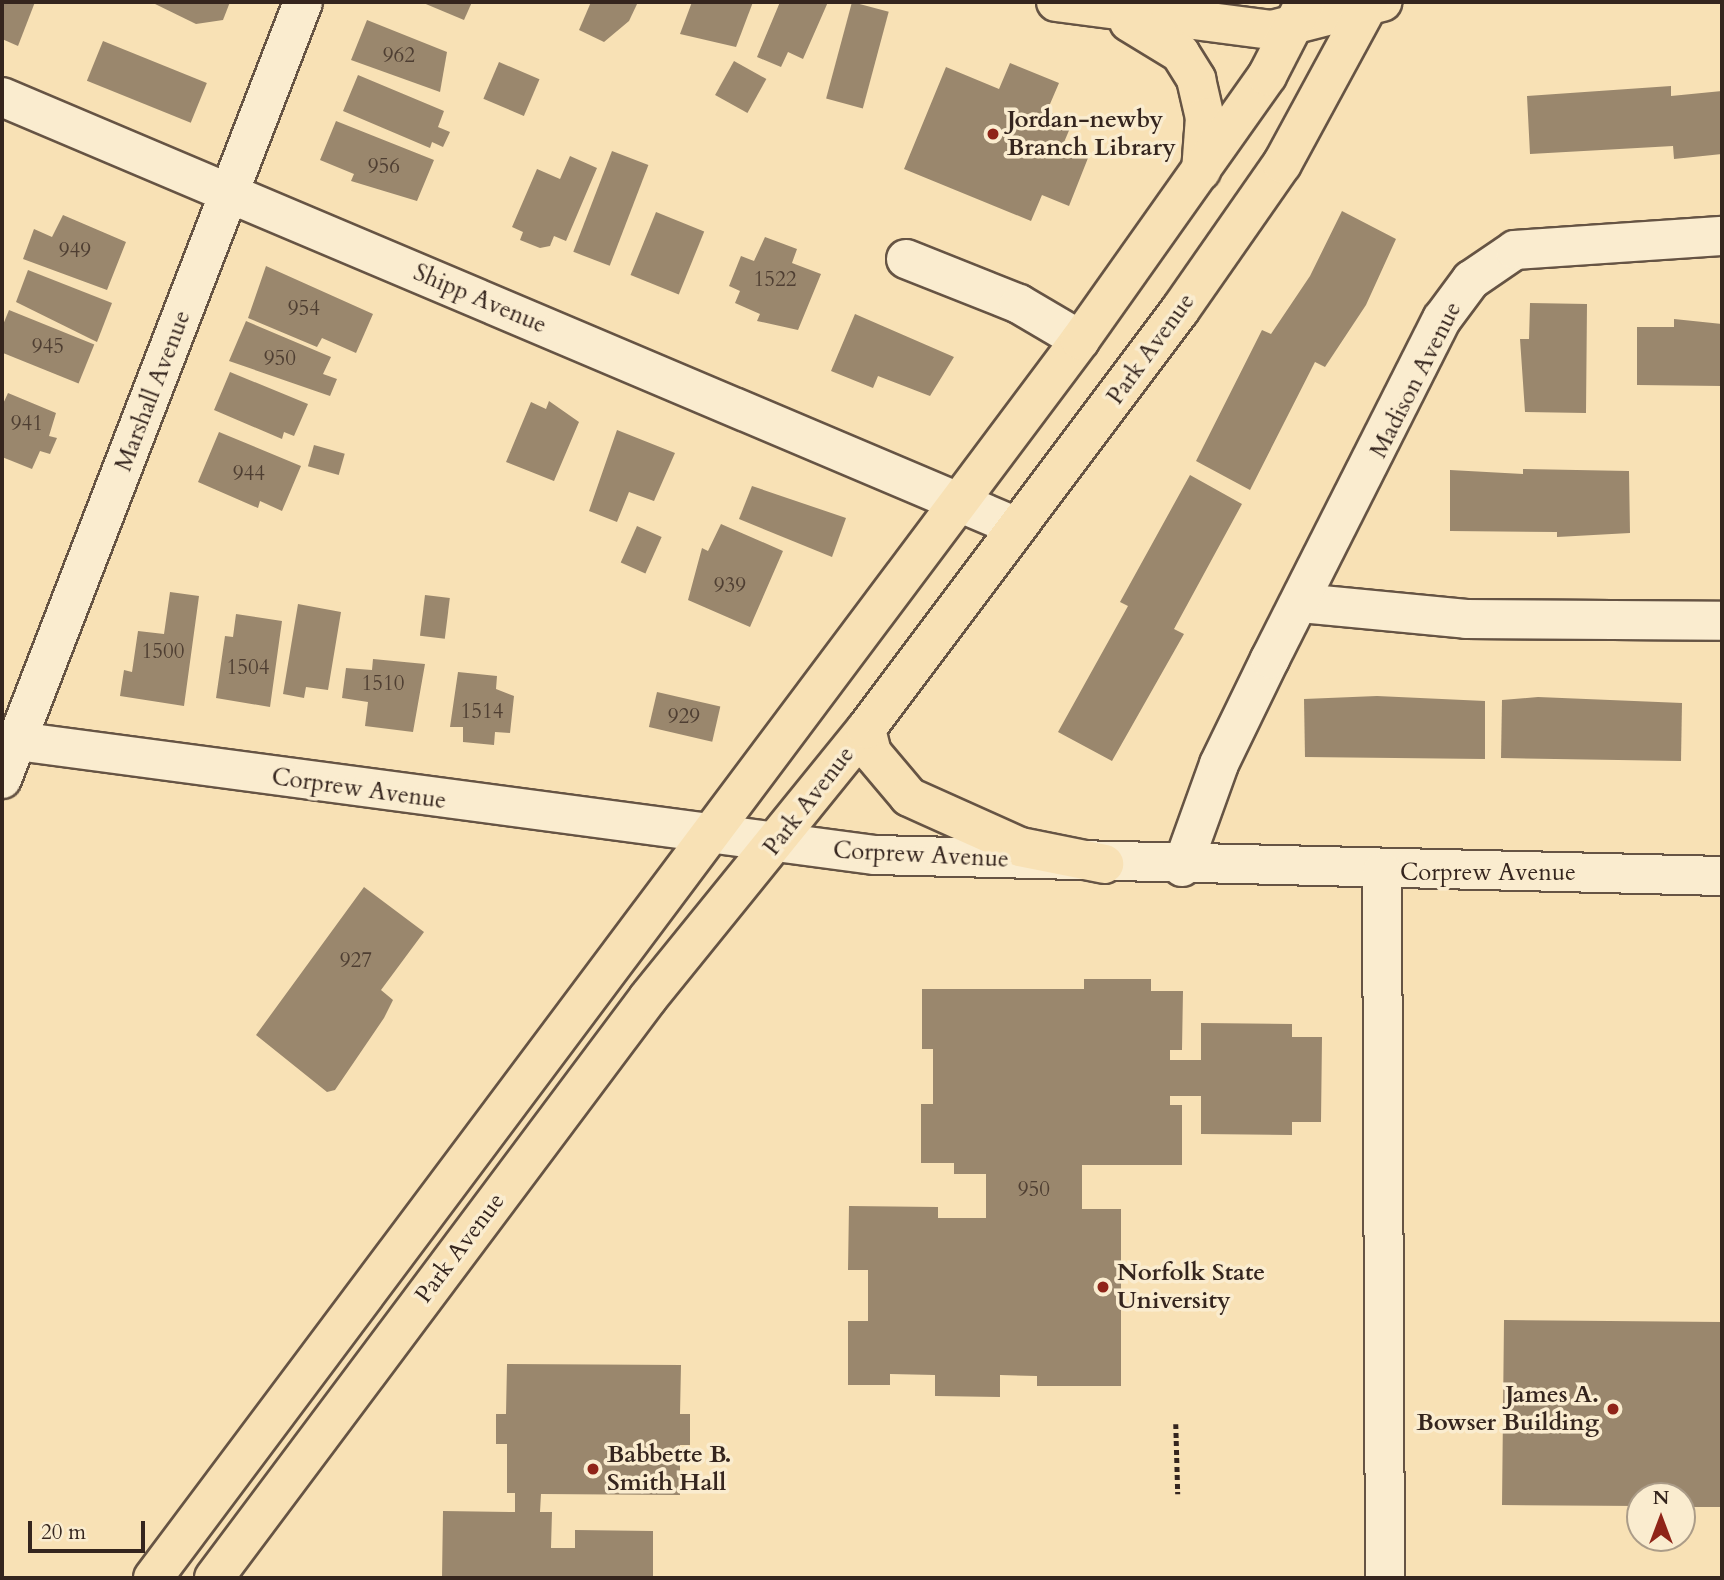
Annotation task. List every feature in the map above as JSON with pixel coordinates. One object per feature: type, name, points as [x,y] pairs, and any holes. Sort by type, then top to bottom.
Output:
[{"type":"main road","points":[[1056,2],[1098,9],[1298,15],[1370,2],[1388,2]]},
{"type":"main road","name":"Park Avenue","points":[[214,1578],[648,998],[776,844],[1017,527],[1282,164],[1370,2]]},
{"type":"main road","points":[[1098,9],[1155,33],[1180,53],[1196,79],[1206,140],[1200,174]]},
{"type":"main road","name":"Park Avenue","points":[[153,1578],[705,837],[1080,340],[1200,174],[1298,15]]},
{"type":"main road","points":[[866,729],[872,753],[909,797],[1020,847],[1104,864]]},
{"type":"street","name":"Marshall Avenue","points":[[2,779],[11,740],[303,2]]},
{"type":"street","name":"Shipp Avenue","points":[[2,97],[1017,527]]},
{"type":"street","name":"Madison Avenue","points":[[1182,867],[1219,764],[1442,319],[1488,262],[1515,250],[1561,243],[1722,236]]},
{"type":"street","points":[[906,259],[1019,304],[1080,340]]},
{"type":"street","points":[[1301,603],[1466,619],[1722,621]]},
{"type":"street","name":"Corprew Avenue","points":[[11,740],[705,837],[875,856],[1382,872],[1722,876]]},
{"type":"street","points":[[1382,872],[1385,1578]]},
{"type":"path","points":[[1177,1423],[1178,1494]]},
{"type":"building","points":[[2,2],[35,2],[18,46],[2,39]]},
{"type":"building","points":[[151,2],[230,2],[223,20],[196,24]]},
{"type":"building","points":[[421,2],[472,2],[464,20]]},
{"type":"building","points":[[591,2],[638,2],[629,21],[604,42],[579,30]]},
{"type":"building","points":[[692,2],[753,2],[736,47],[680,34]]},
{"type":"building","points":[[780,2],[828,2],[803,59],[788,52],[781,67],[757,57]]},
{"type":"building","points":[[852,2],[889,12],[863,108],[826,99]]},
{"type":"building","points":[[367,20],[447,52],[440,92],[351,60]]},
{"type":"building","points":[[103,41],[207,83],[191,123],[87,81]]},
{"type":"building","points":[[734,61],[766,79],[747,113],[715,95]]},
{"type":"building","points":[[499,62],[540,79],[524,116],[483,99]]},
{"type":"building","name":"Jordan-newby Branch Library","points":[[1010,63],[1059,83],[1047,111],[1073,121],[1062,147],[1088,158],[1069,206],[1042,195],[1031,221],[904,169],[946,67],[999,89]]},
{"type":"building","points":[[358,75],[444,111],[438,127],[450,132],[443,147],[432,142],[430,148],[343,111]]},
{"type":"building","points":[[1671,86],[1671,96],[1722,91],[1722,154],[1674,159],[1673,146],[1530,154],[1527,96]]},
{"type":"building","points":[[336,121],[434,160],[417,201],[351,181],[354,174],[320,160]]},
{"type":"building","points":[[612,151],[648,165],[610,266],[573,252]]},
{"type":"building","points":[[570,156],[597,168],[566,241],[554,236],[550,246],[540,248],[520,240],[523,232],[512,227],[537,169],[560,179]]},
{"type":"building","points":[[1342,211],[1396,239],[1366,305],[1325,367],[1315,362],[1250,490],[1196,461],[1262,330],[1271,334],[1310,276]]},
{"type":"building","points":[[656,212],[704,231],[679,295],[631,275]]},
{"type":"building","points":[[63,215],[126,242],[107,290],[23,259],[34,229],[52,237]]},
{"type":"building","points":[[765,237],[797,249],[792,263],[821,274],[798,330],[757,321],[760,314],[735,303],[740,291],[729,286],[741,256],[754,261]]},
{"type":"building","points":[[266,266],[373,314],[356,353],[322,338],[317,347],[248,318]]},
{"type":"building","points":[[28,270],[112,303],[97,342],[16,302]]},
{"type":"building","points":[[1530,303],[1587,304],[1586,413],[1525,412],[1520,339],[1529,339]]},
{"type":"building","points":[[9,310],[94,344],[79,383],[2,352],[2,327]]},
{"type":"building","points":[[855,314],[954,357],[930,396],[878,376],[873,388],[831,371]]},
{"type":"building","points":[[1674,319],[1722,324],[1722,386],[1637,385],[1637,327],[1674,327]]},
{"type":"building","points":[[246,321],[331,357],[323,374],[337,379],[330,396],[229,361]]},
{"type":"building","points":[[230,372],[308,404],[294,436],[284,432],[282,439],[214,410]]},
{"type":"building","points":[[8,393],[56,413],[49,436],[57,438],[50,454],[40,451],[32,469],[2,457],[2,406]]},
{"type":"building","points":[[549,401],[579,422],[554,481],[506,462],[531,402],[546,409]]},
{"type":"building","points":[[617,430],[675,453],[654,501],[629,492],[617,522],[589,511]]},
{"type":"building","points":[[219,432],[301,466],[282,511],[260,501],[258,508],[198,482]]},
{"type":"building","points":[[314,445],[345,454],[339,475],[308,466]]},
{"type":"building","points":[[1523,469],[1629,471],[1630,533],[1557,537],[1557,532],[1450,531],[1450,470],[1523,474]]},
{"type":"building","points":[[1190,475],[1242,504],[1174,629],[1184,634],[1112,761],[1058,732],[1128,606],[1120,602]]},
{"type":"building","points":[[752,486],[846,518],[832,557],[739,519]]},
{"type":"building","points":[[721,524],[783,551],[750,627],[688,600],[702,548],[708,551]]},
{"type":"building","points":[[637,526],[662,537],[645,574],[621,563]]},
{"type":"building","points":[[170,592],[199,596],[184,706],[120,696],[124,670],[132,672],[138,631],[164,634]]},
{"type":"building","points":[[425,595],[450,598],[445,639],[420,636]]},
{"type":"building","points":[[298,604],[341,612],[328,690],[306,687],[304,698],[283,694]]},
{"type":"building","points":[[236,614],[282,621],[270,707],[216,698],[225,636],[233,637]]},
{"type":"building","points":[[373,659],[425,664],[413,732],[365,726],[368,702],[342,698],[346,668],[372,670]]},
{"type":"building","points":[[458,672],[497,676],[496,689],[514,696],[510,733],[495,732],[494,745],[463,742],[463,727],[450,727]]},
{"type":"building","points":[[657,692],[720,707],[712,742],[649,727]]},
{"type":"building","points":[[1377,696],[1485,701],[1485,759],[1305,757],[1304,699]]},
{"type":"building","points":[[1538,697],[1682,703],[1681,761],[1501,758],[1502,700]]},
{"type":"building","points":[[364,887],[424,932],[381,990],[393,1000],[384,1018],[335,1090],[327,1092],[256,1035]]},
{"type":"building","points":[[1084,979],[1151,979],[1151,991],[1183,991],[1182,1050],[1170,1050],[1170,1060],[1201,1060],[1201,1023],[1292,1024],[1292,1037],[1322,1037],[1321,1122],[1292,1122],[1292,1135],[1201,1134],[1201,1096],[1170,1096],[1170,1105],[1182,1105],[1182,1165],[1082,1165],[1082,1209],[1121,1209],[1121,1386],[1037,1386],[1037,1376],[1000,1375],[1000,1397],[935,1396],[935,1375],[890,1374],[890,1385],[848,1385],[848,1321],[868,1321],[868,1270],[848,1270],[849,1206],[938,1207],[938,1218],[986,1218],[986,1174],[954,1174],[954,1163],[921,1163],[921,1104],[933,1104],[933,1049],[922,1049],[922,989],[1084,989]]},
{"type":"building","name":"James A. Bowser Building","points":[[1504,1320],[1722,1322],[1722,1507],[1696,1507],[1696,1482],[1626,1482],[1626,1506],[1502,1505]]},
{"type":"building","name":"Babbette B. Smith Hall","points":[[507,1364],[681,1365],[680,1414],[690,1414],[690,1445],[680,1445],[680,1495],[541,1494],[540,1512],[552,1512],[551,1548],[575,1548],[575,1530],[653,1531],[653,1578],[442,1578],[443,1511],[515,1512],[515,1493],[507,1493],[507,1444],[496,1444],[496,1414],[506,1414]]},
{"type":"place","name":"Jordan-newby Branch Library","points":[[993,134]]},
{"type":"place","name":"Norfolk State University","points":[[1103,1287]]},
{"type":"place","name":"James A. Bowser Building","points":[[1613,1409]]},
{"type":"place","name":"Babbette B. Smith Hall","points":[[593,1469]]}]
